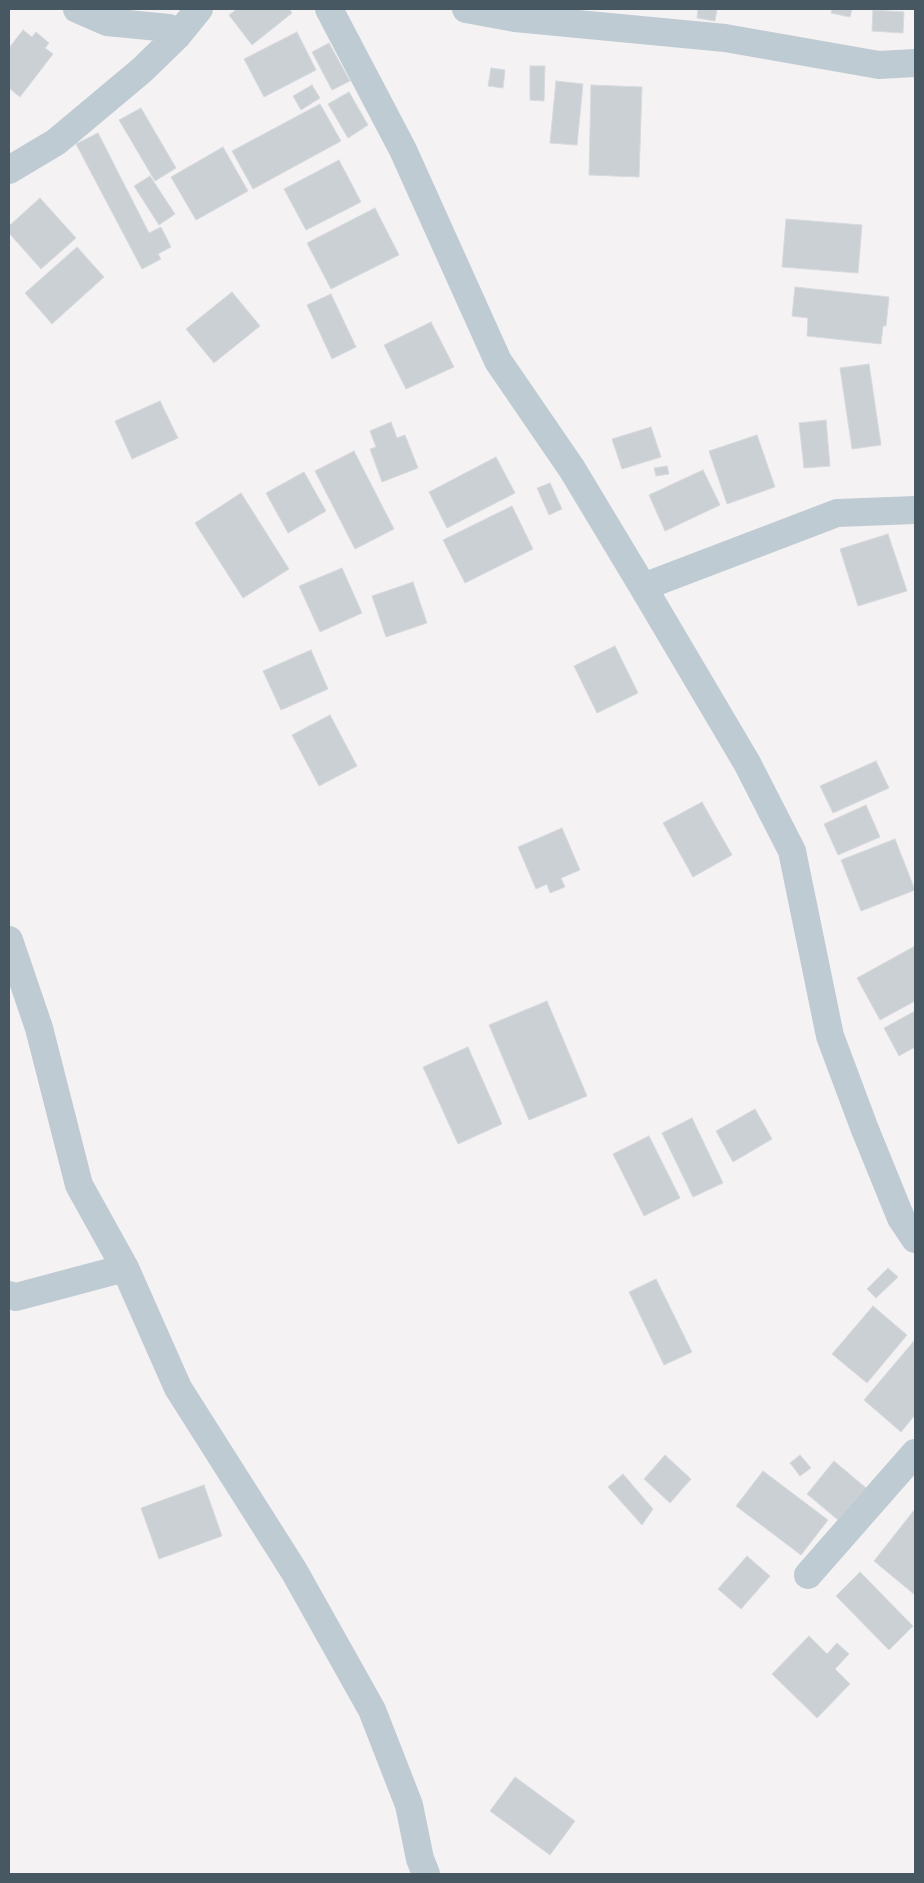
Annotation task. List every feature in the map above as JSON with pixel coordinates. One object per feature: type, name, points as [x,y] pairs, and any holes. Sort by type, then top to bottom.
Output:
[{"type":"street","points":[[77,9],[107,22],[169,28],[177,36]]},
{"type":"street","points":[[9,170],[56,142],[142,70],[177,36],[198,9]]},
{"type":"street","points":[[329,9],[403,150],[498,361],[572,469],[643,587],[746,763],[792,851],[830,1036],[901,1218],[915,1239]]},
{"type":"street","points":[[466,9],[515,18],[725,38],[879,64],[915,63]]},
{"type":"street","points":[[643,587],[837,513],[915,510]]},
{"type":"street","points":[[9,940],[40,1028],[79,1185],[125,1268],[178,1388],[294,1571],[372,1710],[409,1805],[420,1859],[426,1874]]},
{"type":"street","points":[[9,1295],[16,1297],[125,1268]]},
{"type":"street","points":[[808,1575],[915,1453]]},
{"type":"building","points":[[237,9],[289,9],[292,13],[252,45],[229,15]]},
{"type":"building","points":[[698,9],[717,9],[715,21],[697,18]]},
{"type":"building","points":[[832,9],[852,9],[850,17],[831,13]]},
{"type":"building","points":[[873,10],[904,12],[903,33],[872,31]]},
{"type":"building","points":[[23,30],[32,37],[36,32],[49,43],[45,48],[53,54],[20,97],[9,88],[9,48]]},
{"type":"building","points":[[297,32],[316,70],[264,97],[244,59]]},
{"type":"building","points":[[329,43],[350,81],[332,90],[312,52]]},
{"type":"building","points":[[530,66],[545,66],[544,101],[530,100]]},
{"type":"building","points":[[491,68],[505,70],[503,88],[488,86]]},
{"type":"building","points":[[556,81],[583,84],[577,145],[550,143]]},
{"type":"building","points":[[312,85],[320,98],[301,110],[293,96]]},
{"type":"building","points":[[591,85],[642,87],[639,177],[589,175]]},
{"type":"building","points":[[349,92],[368,125],[348,138],[328,104]]},
{"type":"building","points":[[320,104],[341,141],[253,189],[232,151]]},
{"type":"building","points":[[141,108],[176,168],[155,181],[119,120]]},
{"type":"building","points":[[98,133],[149,233],[161,227],[171,247],[158,254],[161,259],[142,269],[76,144]]},
{"type":"building","points":[[223,147],[248,191],[196,220],[171,177]]},
{"type":"building","points":[[339,160],[361,202],[306,230],[284,189]]},
{"type":"building","points":[[150,176],[175,214],[159,225],[134,186]]},
{"type":"building","points":[[40,198],[76,238],[41,269],[9,233],[9,226]]},
{"type":"building","points":[[375,208],[399,255],[331,289],[307,243]]},
{"type":"building","points":[[786,219],[862,225],[858,273],[782,267]]},
{"type":"building","points":[[77,247],[104,277],[52,324],[25,293]]},
{"type":"building","points":[[795,287],[889,297],[886,326],[883,326],[881,344],[807,336],[808,318],[792,316]]},
{"type":"building","points":[[232,292],[260,326],[214,363],[186,329]]},
{"type":"building","points":[[331,294],[356,347],[332,359],[307,305]]},
{"type":"building","points":[[431,322],[454,367],[406,389],[384,345]]},
{"type":"building","points":[[869,364],[881,445],[852,449],[840,368]]},
{"type":"building","points":[[160,401],[178,438],[132,459],[115,421]]},
{"type":"building","points":[[826,420],[830,466],[804,468],[799,423]]},
{"type":"building","points":[[391,422],[397,438],[405,435],[418,468],[382,482],[370,449],[376,447],[370,431]]},
{"type":"building","points":[[651,427],[661,457],[622,469],[612,439]]},
{"type":"building","points":[[757,435],[775,487],[727,504],[709,451]]},
{"type":"building","points":[[354,451],[394,529],[355,549],[315,471]]},
{"type":"building","points":[[496,457],[515,493],[447,528],[429,492]]},
{"type":"building","points":[[667,466],[669,474],[656,476],[654,468]]},
{"type":"building","points":[[703,470],[720,505],[665,531],[649,495]]},
{"type":"building","points":[[304,472],[326,511],[288,533],[266,493]]},
{"type":"building","points":[[550,483],[562,509],[549,515],[537,488]]},
{"type":"building","points":[[241,493],[289,569],[243,598],[195,523]]},
{"type":"building","points":[[512,506],[533,549],[465,583],[443,540]]},
{"type":"building","points":[[888,534],[907,591],[858,606],[840,549]]},
{"type":"building","points":[[342,568],[362,613],[320,632],[299,586]]},
{"type":"building","points":[[413,582],[427,623],[386,637],[372,596]]},
{"type":"building","points":[[615,646],[638,693],[597,713],[574,666]]},
{"type":"building","points":[[311,650],[328,689],[281,710],[263,671]]},
{"type":"building","points":[[330,715],[357,766],[319,786],[292,735]]},
{"type":"building","points":[[876,761],[889,788],[833,813],[820,786]]},
{"type":"building","points":[[702,802],[732,855],[693,877],[663,823]]},
{"type":"building","points":[[866,805],[880,837],[838,855],[824,824]]},
{"type":"building","points":[[562,828],[580,870],[561,878],[565,887],[550,893],[547,884],[536,889],[518,847]]},
{"type":"building","points":[[895,839],[915,890],[861,911],[841,860]]},
{"type":"building","points":[[915,946],[915,1001],[880,1020],[857,978]]},
{"type":"building","points":[[547,1001],[587,1096],[529,1120],[489,1025]]},
{"type":"building","points":[[915,1011],[915,1047],[899,1056],[884,1028]]},
{"type":"building","points":[[468,1047],[502,1124],[458,1144],[423,1067]]},
{"type":"building","points":[[755,1109],[772,1139],[733,1162],[716,1131]]},
{"type":"building","points":[[692,1118],[723,1183],[693,1197],[662,1133]]},
{"type":"building","points":[[649,1136],[680,1198],[644,1216],[613,1154]]},
{"type":"building","points":[[888,1268],[898,1277],[876,1298],[867,1289]]},
{"type":"building","points":[[656,1279],[692,1352],[664,1365],[629,1292]]},
{"type":"building","points":[[873,1306],[907,1335],[867,1383],[832,1354]]},
{"type":"building","points":[[914,1341],[915,1415],[901,1432],[864,1400]]},
{"type":"building","points":[[665,1455],[691,1479],[670,1503],[644,1479]]},
{"type":"building","points":[[800,1455],[811,1468],[800,1476],[790,1463]]},
{"type":"building","points":[[834,1461],[866,1488],[838,1520],[807,1494]]},
{"type":"building","points":[[763,1471],[828,1520],[801,1555],[736,1506]]},
{"type":"building","points":[[623,1474],[653,1509],[642,1525],[608,1487]]},
{"type":"building","points":[[204,1485],[222,1536],[159,1559],[141,1508]]},
{"type":"building","points":[[915,1509],[915,1595],[874,1561]]},
{"type":"building","points":[[747,1556],[770,1576],[741,1609],[718,1589]]},
{"type":"building","points":[[860,1572],[913,1626],[889,1650],[836,1596]]},
{"type":"building","points":[[809,1636],[827,1654],[837,1643],[849,1654],[835,1669],[850,1684],[817,1718],[772,1674]]},
{"type":"building","points":[[515,1777],[575,1821],[550,1855],[490,1811]]}]
